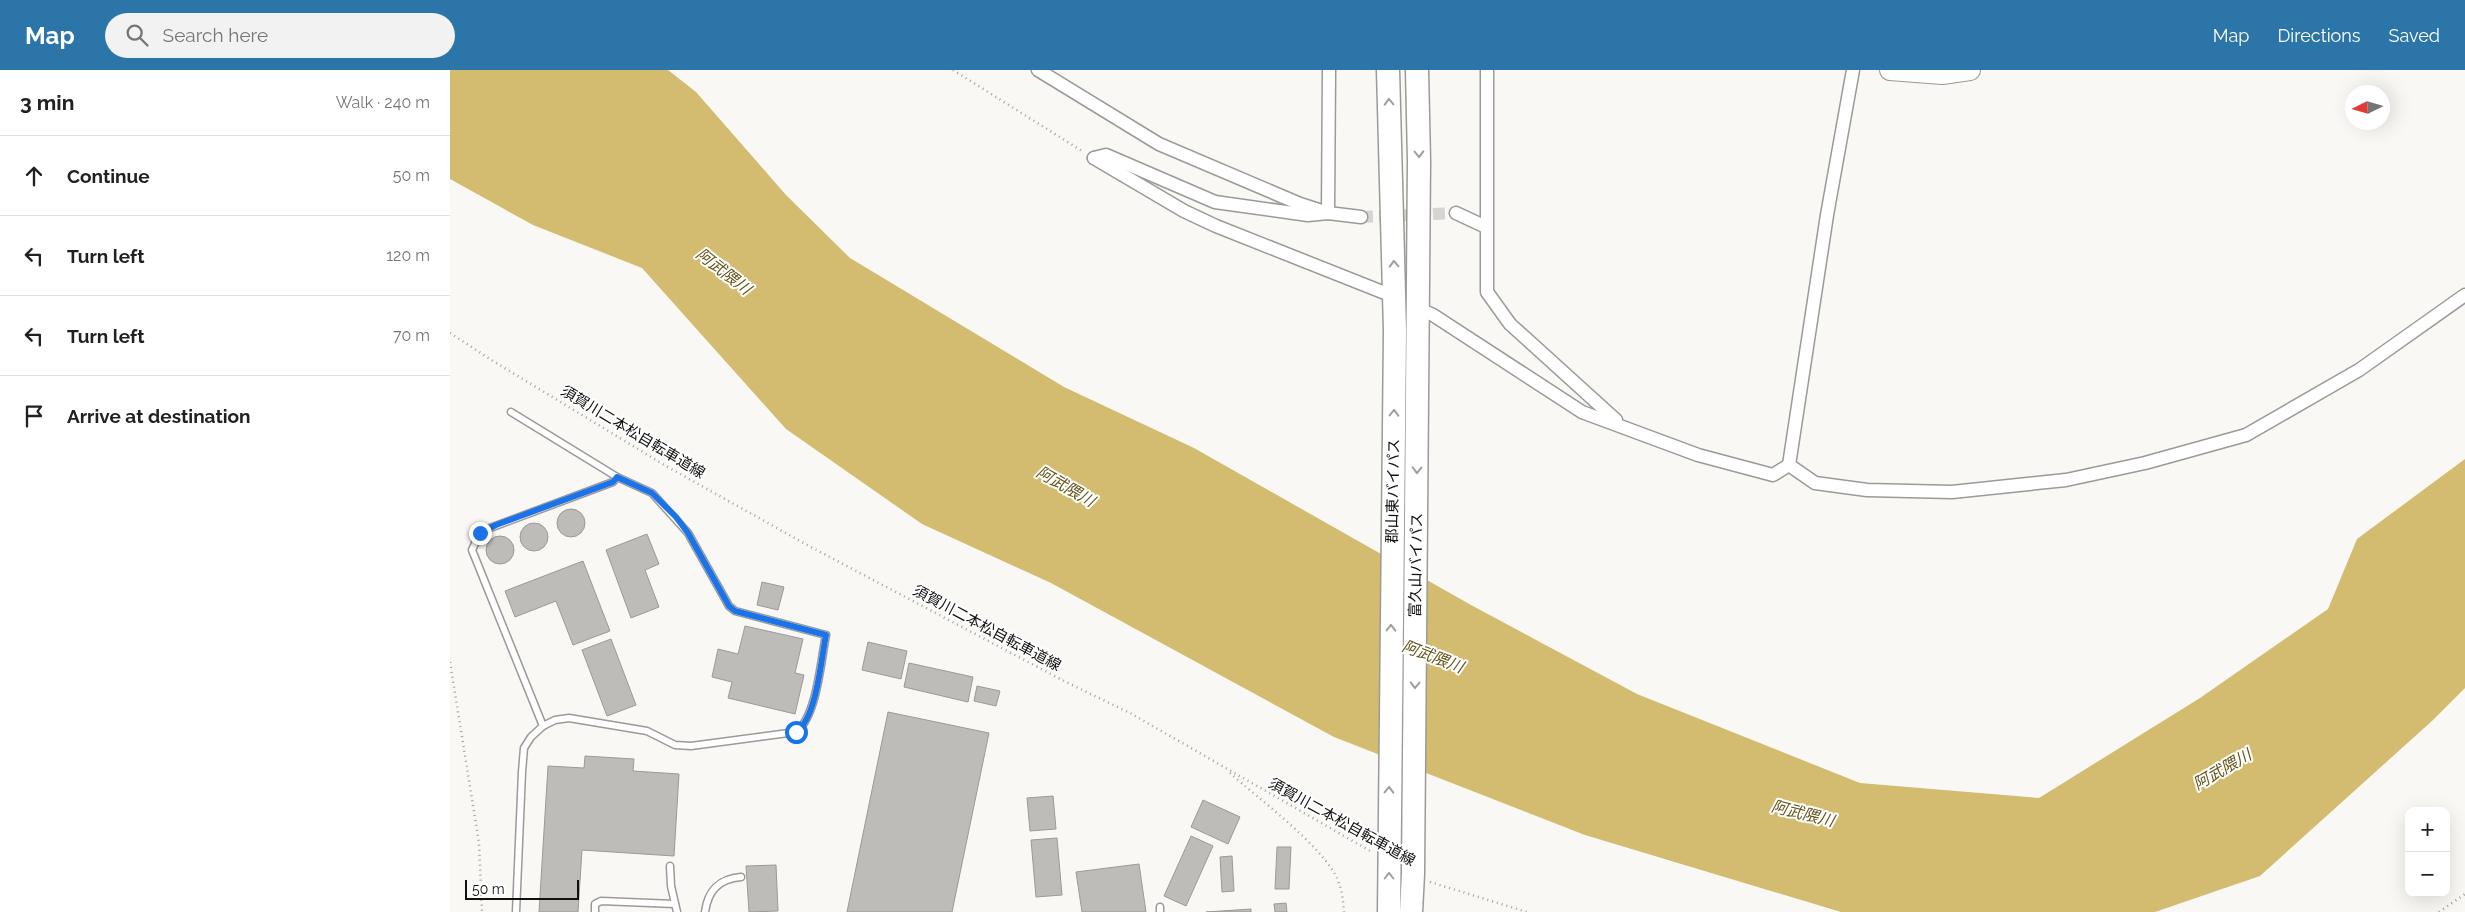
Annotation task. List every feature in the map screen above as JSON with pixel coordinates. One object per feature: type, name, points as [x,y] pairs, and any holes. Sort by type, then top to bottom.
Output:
[{"type":"highway","name":"郡山東バイパス","points":[[1388,70],[1395,331],[1381,846],[1389,912]]},
{"type":"highway","points":[[1417,70],[1418,308]]},
{"type":"highway","name":"富久山バイパス","points":[[1411,912],[1413,874],[1418,308]]},
{"type":"main road","points":[[1890,70],[1942,74],[1970,70]]},
{"type":"street","points":[[1038,70],[1159,144],[1328,214]]},
{"type":"street","points":[[1328,70],[1328,214]]},
{"type":"street","points":[[1488,70],[1487,292],[1510,324],[1624,427]]},
{"type":"street","points":[[1418,308],[1433,315],[1582,412],[1698,454],[1773,475],[1789,465],[1827,215],[1852,70]]},
{"type":"street","points":[[1094,158],[1106,155],[1215,202],[1308,215],[1328,214],[1361,217]]},
{"type":"street","points":[[1094,158],[1184,211],[1216,226],[1394,297]]},
{"type":"street","points":[[1456,213],[1486,227]]},
{"type":"street","points":[[1789,465],[1815,483],[1867,490],[1952,492],[2066,480],[2145,463],[2246,435],[2359,370],[2465,295]]},
{"type":"lane","points":[[511,412],[617,477],[652,493],[676,517],[688,533],[729,606],[735,611],[826,635],[811,712],[802,728],[796,732],[691,746],[675,746],[647,731],[569,718],[555,720],[543,726],[531,737],[524,748],[519,803],[516,912]]},
{"type":"lane","points":[[543,726],[472,550],[480,533],[613,482],[617,477]]},
{"type":"lane","points":[[670,866],[677,912]]},
{"type":"lane","points":[[706,912],[713,888],[720,882],[741,877]]},
{"type":"lane","points":[[595,912],[595,904],[601,901],[675,904]]},
{"type":"path","points":[[953,70],[1094,158]]},
{"type":"path","name":"須賀川二本松自転車道線","points":[[450,333],[658,461],[767,523],[1064,682],[1130,713],[1225,769],[1381,846]]},
{"type":"path","points":[[450,662],[479,843],[482,912]]},
{"type":"path","points":[[1225,769],[1320,853],[1337,878],[1343,894],[1344,912]]},
{"type":"path","name":"須賀川二本松自転車道線","points":[[1413,874],[1427,881],[1527,912]]},
{"type":"path","points":[[2438,912],[2465,894]]},
{"type":"water","name":"阿武隈川","points":[[450,70],[668,70],[696,92],[786,195],[850,258],[1064,387],[1194,448],[1471,605],[1637,694],[1860,783],[2039,798],[2200,698],[2328,609],[2357,539],[2465,459],[2465,688],[2433,720],[2260,876],[2155,912],[1841,912],[1585,835],[1334,737],[1051,583],[922,524],[786,429],[642,268],[533,225],[450,179]]},
{"type":"building","points":[[571,509],[581,513],[585,523],[581,533],[571,537],[561,533],[557,523],[561,513]]},
{"type":"building","points":[[534,523],[544,527],[548,537],[544,547],[534,551],[524,547],[520,537],[524,527]]},
{"type":"building","points":[[647,534],[659,564],[645,570],[659,607],[631,618],[606,550]]},
{"type":"building","points":[[500,536],[510,540],[514,550],[510,560],[500,564],[490,560],[486,550],[490,540]]},
{"type":"building","points":[[583,561],[610,631],[573,645],[556,601],[515,617],[505,591]]},
{"type":"building","points":[[762,582],[784,587],[778,610],[757,605]]},
{"type":"building","points":[[745,626],[803,639],[795,673],[804,675],[795,714],[728,698],[732,682],[712,677],[718,649],[738,654]]},
{"type":"building","points":[[611,639],[636,705],[607,716],[582,650]]},
{"type":"building","points":[[868,642],[907,651],[901,679],[862,670]]},
{"type":"building","points":[[909,663],[973,677],[968,702],[904,687]]},
{"type":"building","points":[[977,686],[1000,691],[996,706],[974,701]]},
{"type":"building","points":[[888,712],[989,733],[952,912],[847,912]]},
{"type":"building","points":[[585,756],[634,759],[633,771],[679,774],[674,856],[582,850],[578,912],[539,912],[548,766],[584,768]]},
{"type":"building","points":[[1053,796],[1056,829],[1030,831],[1027,798]]},
{"type":"building","points":[[1203,800],[1240,817],[1228,844],[1191,827]]},
{"type":"building","points":[[1191,836],[1213,846],[1186,906],[1164,896]]},
{"type":"building","points":[[1057,838],[1062,895],[1036,897],[1031,840]]},
{"type":"building","points":[[1277,847],[1291,847],[1289,889],[1275,889]]},
{"type":"building","points":[[1232,856],[1234,891],[1222,892],[1220,857]]},
{"type":"building","points":[[1139,864],[1146,912],[1082,912],[1076,872]]},
{"type":"building","points":[[776,865],[778,911],[749,912],[746,866]]},
{"type":"building","points":[[1286,903],[1287,912],[1275,912],[1274,904]]},
{"type":"building","points":[[1251,909],[1251,912],[1206,912]]},
{"type":"tunnel","points":[[1361,217],[1456,213]]},
{"type":"route","points":[[480,533],[496,525],[613,482],[617,477],[652,493],[676,517],[688,533],[729,606],[735,611],[826,635],[811,712],[802,728],[796,732]]}]
